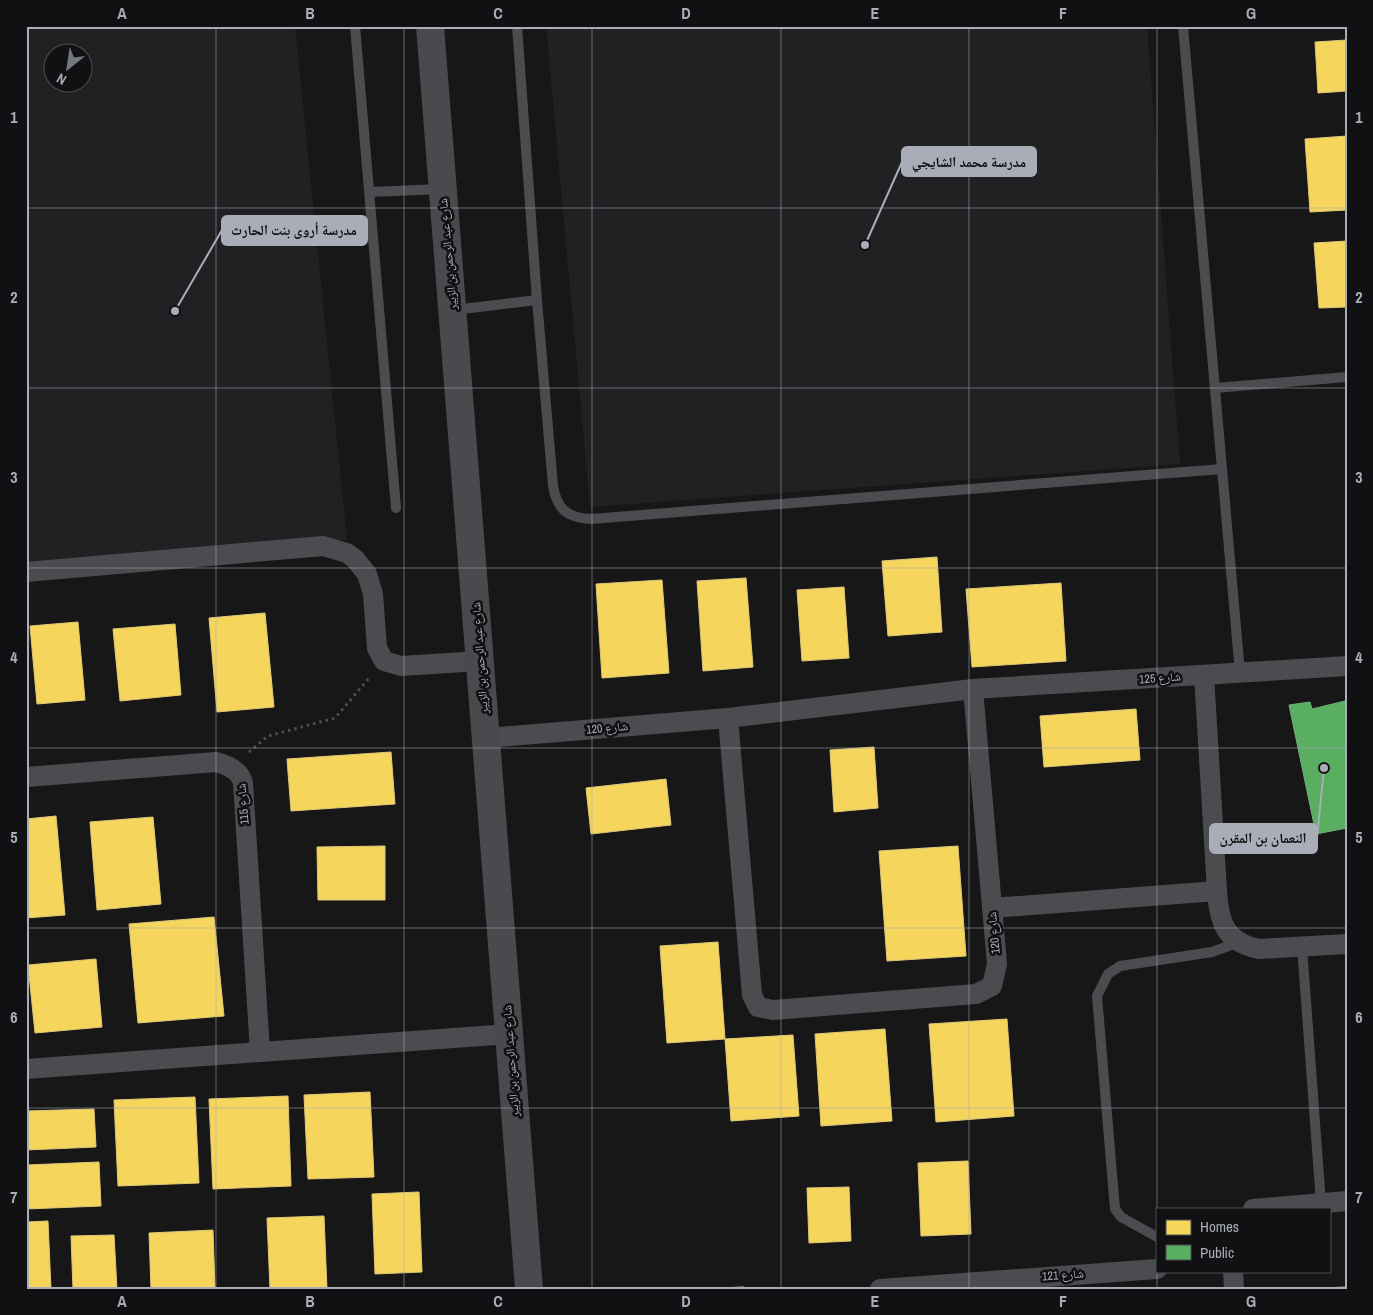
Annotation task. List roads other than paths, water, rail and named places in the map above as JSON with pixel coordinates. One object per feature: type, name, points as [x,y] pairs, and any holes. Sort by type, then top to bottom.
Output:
[{"type":"street","name":"شارع عبد الرحمن بن الزبير","points":[[430,26],[529,1289]]},
{"type":"street","points":[[26,572],[323,546],[346,553],[355,558],[367,574],[372,594],[377,648],[384,661],[401,666],[480,661]]},
{"type":"street","name":"شارع 125","points":[[973,689],[1347,666]]},
{"type":"street","points":[[1204,675],[1218,913],[1223,926],[1239,942],[1259,949],[1347,944]]},
{"type":"street","name":"شارع 120","points":[[486,738],[728,718],[973,689],[997,964],[992,986],[976,994],[773,1010],[758,1007],[752,995],[728,718]]},
{"type":"street","name":"شارع 115","points":[[26,777],[211,762],[231,767],[240,775],[243,783],[260,1052]]},
{"type":"street","points":[[992,908],[1217,892]]},
{"type":"street","points":[[26,1069],[509,1034]]},
{"type":"street","points":[[1264,1208],[1347,1201]]},
{"type":"street","name":"شارع 121","points":[[880,1289],[1156,1269]]},
{"type":"street","points":[[1233,1272],[1234,1289]]},
{"type":"lane","points":[[355,26],[396,508]]},
{"type":"lane","points":[[517,26],[537,300],[556,499],[560,508],[582,519],[1222,469]]},
{"type":"lane","points":[[1183,26],[1240,673]]},
{"type":"lane","points":[[370,192],[443,189]]},
{"type":"lane","points":[[452,310],[537,300]]},
{"type":"lane","points":[[1215,388],[1347,377]]},
{"type":"lane","points":[[1156,1236],[1122,1217],[1115,1209],[1097,996],[1108,974],[1120,966],[1212,952],[1239,942]]},
{"type":"lane","points":[[1302,947],[1321,1203]]},
{"type":"place","name":"مدرسة محمد الشايجي","points":[[865,245]]},
{"type":"place","name":"مدرسة أروى بنت الحارث","points":[[175,311]]},
{"type":"place","name":"النعمان بن المقرن","points":[[1324,768]]}]
